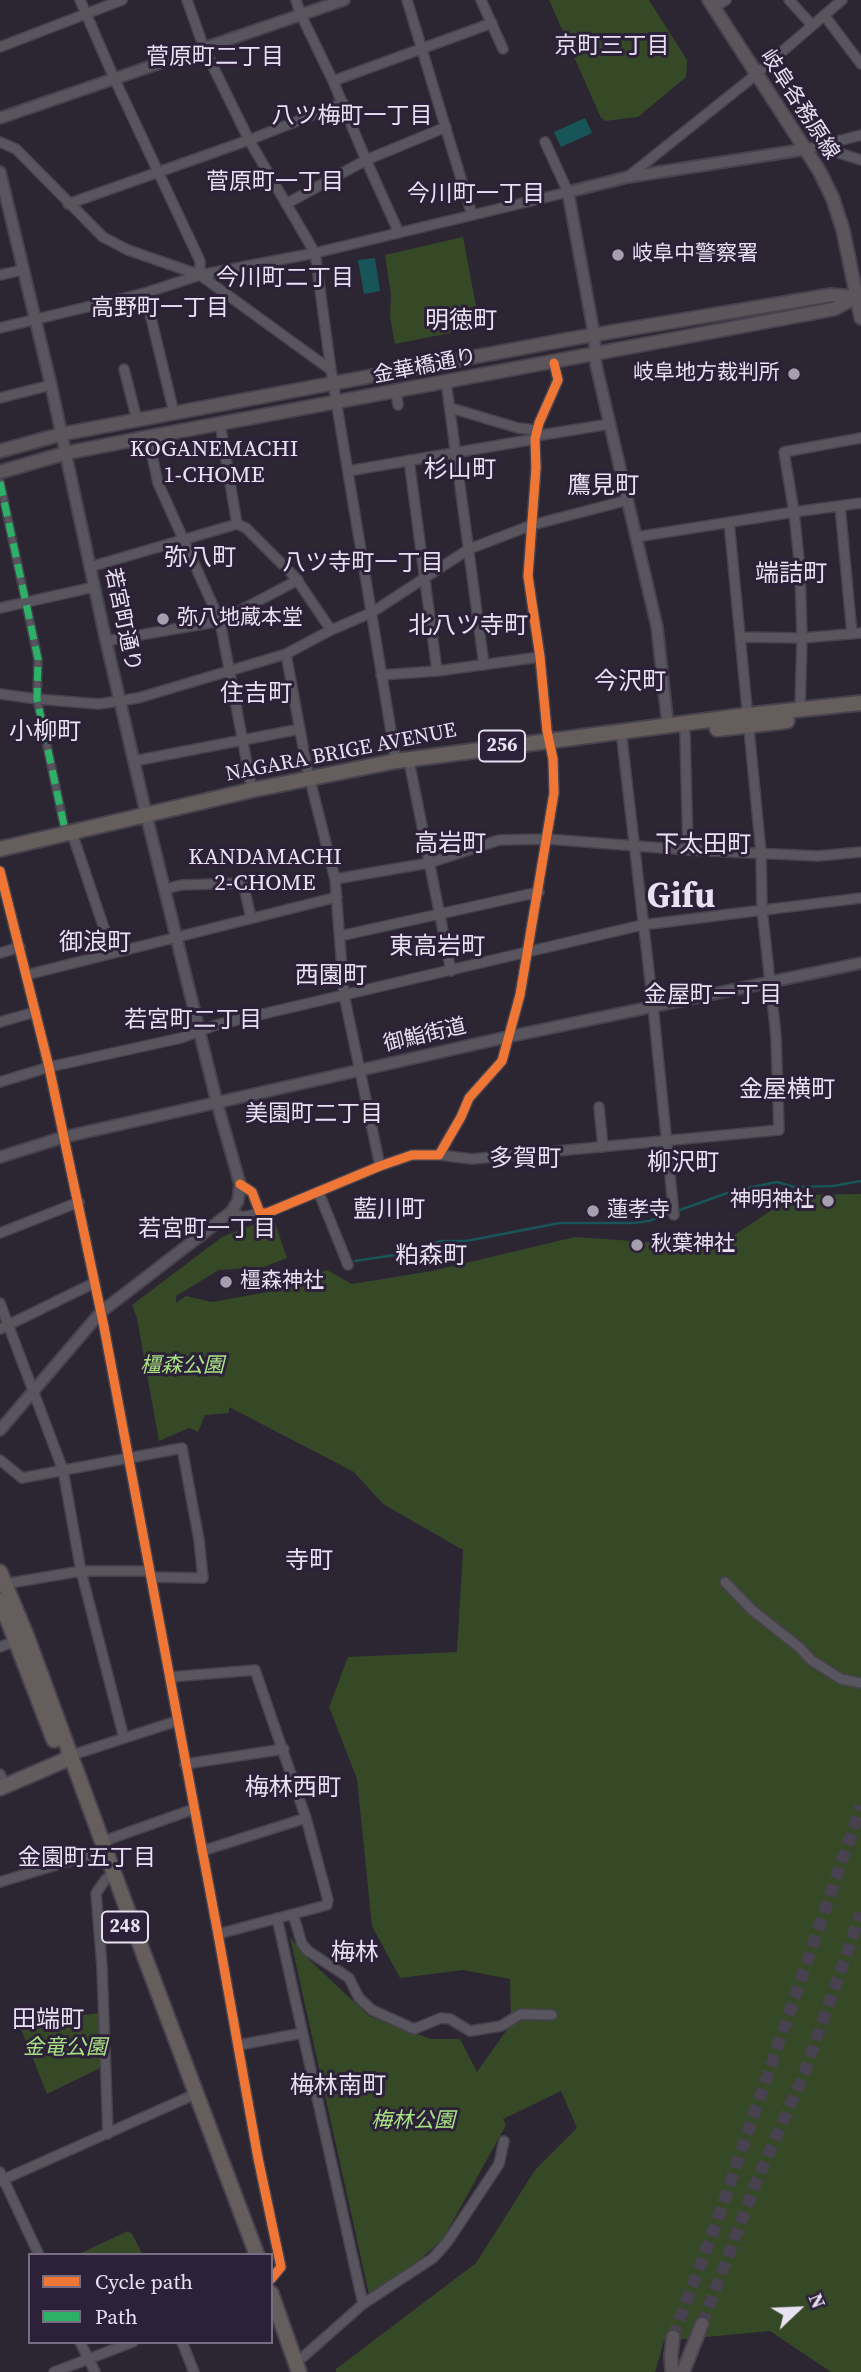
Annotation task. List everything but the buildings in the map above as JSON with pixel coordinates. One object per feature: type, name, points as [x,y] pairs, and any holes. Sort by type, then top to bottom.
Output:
[{"type":"highway","name":"NAGARA BRIGE AVENUE","points":[[549,744],[685,733],[800,710],[861,703]]},
{"type":"highway","name":"NAGARA BRIGE AVENUE","points":[[0,849],[403,763],[668,726],[861,712]]},
{"type":"highway","name":"NAGARA BRIGE AVENUE","points":[[0,857],[252,790],[311,781]]},
{"type":"highway","name":"248","points":[[2,1578],[27,1637],[64,1758]]},
{"type":"highway","name":"248","points":[[0,1600],[256,2253]]},
{"type":"highway","name":"248","points":[[99,1847],[106,1878],[191,2096],[248,2253]]},
{"type":"highway","points":[[273,2299],[295,2368]]},
{"type":"highway","points":[[273,2320],[295,2368]]},
{"type":"main road","name":"岐阜各務原線","points":[[712,4],[756,74],[811,147],[840,220],[861,318]]},
{"type":"main road","name":"金華橋通り","points":[[0,452],[62,434],[332,376],[831,295],[858,296]]},
{"type":"main road","name":"金華橋通り","points":[[0,472],[66,453],[337,403],[397,398],[446,381],[834,309],[858,296]]},
{"type":"main road","points":[[1,1781],[64,1758]]},
{"type":"main road","points":[[683,2372],[702,2323]]},
{"type":"main road","points":[[672,2372],[673,2337]]},
{"type":"street","points":[[80,0],[201,261],[200,275]]},
{"type":"street","points":[[0,47],[122,0]]},
{"type":"street","points":[[187,0],[204,48],[249,140],[315,253],[332,376],[381,675],[429,863],[452,971]]},
{"type":"street","points":[[296,0],[399,233]]},
{"type":"street","points":[[0,118],[344,0]]},
{"type":"street","points":[[407,0],[472,215]]},
{"type":"street","points":[[481,0],[503,50]]},
{"type":"street","points":[[712,4],[726,0]]},
{"type":"street","points":[[789,0],[812,25]]},
{"type":"street","points":[[628,177],[756,74],[842,0]]},
{"type":"street","points":[[824,15],[861,64]]},
{"type":"street","points":[[333,81],[492,23]]},
{"type":"street","points":[[68,204],[249,140],[343,103]]},
{"type":"street","points":[[286,204],[366,160],[446,127]]},
{"type":"street","points":[[0,328],[145,293],[200,275],[315,253],[628,177],[811,147],[861,135]]},
{"type":"street","points":[[0,142],[16,149],[103,237],[128,250],[200,275],[332,376]]},
{"type":"street","points":[[545,142],[568,192],[594,334],[594,355],[657,627],[668,726]]},
{"type":"street","points":[[811,147],[861,160]]},
{"type":"street","name":"若宮町通り","points":[[0,172],[51,385],[134,761],[217,1103],[240,1184]]},
{"type":"street","points":[[0,275],[22,270]]},
{"type":"street","points":[[145,293],[174,412]]},
{"type":"street","points":[[439,1155],[469,1098],[502,1061],[520,995],[554,793],[553,759],[528,576],[536,435],[558,380],[554,363]]},
{"type":"street","points":[[124,369],[136,420]]},
{"type":"street","points":[[446,381],[484,665]]},
{"type":"street","points":[[0,398],[51,385]]},
{"type":"street","points":[[451,408],[536,435]]},
{"type":"street","points":[[220,423],[237,524]]},
{"type":"street","points":[[348,471],[536,435],[610,424]]},
{"type":"street","points":[[148,437],[158,484],[220,621],[252,790]]},
{"type":"street","points":[[800,710],[800,569],[784,453],[861,438]]},
{"type":"street","points":[[409,460],[437,671]]},
{"type":"street","points":[[0,482],[38,659],[37,699],[64,825]]},
{"type":"street","points":[[0,694],[99,704],[120,701],[286,654],[371,613],[469,550],[532,525],[628,500]]},
{"type":"street","points":[[636,537],[861,503]]},
{"type":"street","points":[[741,637],[802,638],[856,633],[840,506]]},
{"type":"street","points":[[231,1212],[243,1217],[267,1213],[412,1155],[472,1159],[779,1130],[776,1036],[762,909],[761,853],[729,522]]},
{"type":"street","points":[[90,567],[237,524],[246,528],[298,580],[331,630]]},
{"type":"street","points":[[106,641],[220,621],[298,580]]},
{"type":"street","points":[[0,608],[94,587]]},
{"type":"street","points":[[286,654],[311,781],[335,879],[344,995],[380,1166]]},
{"type":"street","points":[[381,675],[437,671],[540,657]]},
{"type":"street","points":[[134,761],[300,729]]},
{"type":"street","points":[[685,733],[688,850]]},
{"type":"street","points":[[622,739],[674,1215]]},
{"type":"street","points":[[74,839],[112,951]]},
{"type":"street","points":[[335,879],[429,863],[499,840],[547,839],[688,850],[818,856],[861,852]]},
{"type":"street","points":[[0,872],[49,1067],[101,1312],[258,2158],[281,2267],[273,2277]]},
{"type":"street","points":[[165,889],[181,885],[243,883],[251,918]]},
{"type":"street","points":[[340,936],[539,892]]},
{"type":"street","points":[[26,975],[112,951],[337,897]]},
{"type":"street","points":[[0,1082],[49,1067],[181,1038],[216,1025],[642,925],[861,898]]},
{"type":"street","points":[[0,953],[20,947]]},
{"type":"street","name":"御鮨街道","points":[[0,1157],[64,1137],[361,1070],[861,963]]},
{"type":"street","points":[[0,1022],[34,1012]]},
{"type":"street","points":[[599,1107],[603,1147]]},
{"type":"street","points":[[0,1430],[101,1312],[231,1212],[238,1201],[240,1184],[252,1192],[260,1213]]},
{"type":"street","points":[[319,1193],[348,1265]]},
{"type":"street","points":[[0,1233],[79,1202]]},
{"type":"street","points":[[4,1326],[94,1283]]},
{"type":"street","points":[[0,1303],[4,1326],[34,1390],[63,1470],[81,1571],[124,1738]]},
{"type":"street","points":[[0,1460],[22,1478],[182,1448],[199,1540],[203,1578],[81,1571],[2,1578]]},
{"type":"street","points":[[725,1582],[752,1610],[799,1647],[811,1660],[841,1679],[861,1683]]},
{"type":"street","points":[[0,1647],[15,1641]]},
{"type":"street","points":[[170,1677],[255,1670],[306,1818],[328,1900],[327,1906],[218,1934]]},
{"type":"street","points":[[64,1758],[177,1721]]},
{"type":"street","points":[[185,1764],[284,1749]]},
{"type":"street","points":[[0,1882],[99,1847],[194,1809]]},
{"type":"street","points":[[202,1851],[306,1818]]},
{"type":"street","points":[[106,1878],[96,1893],[102,1967],[108,2134]]},
{"type":"street","points":[[293,1914],[302,1944],[308,1951],[349,1978],[359,1998],[372,2010],[414,2029],[441,2018],[450,2019],[470,2031],[501,2026],[521,2014],[552,2015]]},
{"type":"street","points":[[277,1919],[363,2304]]},
{"type":"street","points":[[239,2045],[302,2033]]},
{"type":"street","points":[[38,2253],[1,2177],[108,2134],[191,2096]]},
{"type":"street","points":[[295,2368],[303,2357],[363,2304],[424,2264],[448,2241],[499,2164],[504,2141]]},
{"type":"street","points":[[81,2344],[95,2372]]},
{"type":"street","points":[[54,2372],[127,2344]]},
{"type":"street","points":[[183,2344],[194,2372]]},
{"type":"green space","points":[[549,0],[649,0],[687,60],[686,77],[638,117],[606,121],[601,118]]},
{"type":"green space","points":[[463,237],[480,327],[395,344],[385,255]]},
{"type":"green space","points":[[861,1194],[861,2372],[831,2372],[770,2331],[664,2341],[655,2372],[336,2372],[336,2369],[476,2263],[535,2170],[577,2128],[561,2091],[503,2119],[506,2125],[443,2239],[413,2266],[369,2294],[290,1937],[302,1953],[369,2016],[431,2039],[460,2039],[477,2072],[511,2024],[510,1979],[463,1970],[400,1978],[372,1926],[357,1779],[329,1707],[348,1657],[457,1652],[463,1550],[383,1504],[354,1472],[229,1407],[229,1413],[205,1415],[198,1432],[189,1428],[159,1441],[137,1318],[132,1305],[222,1237],[273,1217],[287,1258],[264,1267],[219,1270],[176,1296],[176,1303],[186,1296],[212,1302],[290,1288],[300,1278],[327,1270],[352,1284],[432,1271],[575,1237],[690,1245],[727,1240],[794,1195]]},
{"type":"green space","name":"金竜公園","points":[[100,2013],[102,2067],[47,2094],[21,2029],[45,2019]]},
{"type":"green space","points":[[128,2231],[142,2253],[81,2253]]},
{"type":"shaded area","points":[[585,118],[592,133],[561,147],[554,132]]},
{"type":"shaded area","points":[[375,258],[380,291],[364,294],[358,260]]},
{"type":"waterway","points":[[677,1211],[733,1191],[777,1182],[794,1187],[833,1186],[861,1181]]},
{"type":"waterway","points":[[355,1261],[408,1253],[440,1241],[466,1241],[560,1223],[634,1223],[671,1213]]},
{"type":"tunnel","points":[[673,2337],[717,2221],[861,1806]]},
{"type":"tunnel","points":[[702,2324],[757,2180],[804,2074],[861,1913]]},
{"type":"marked path","points":[[0,482],[38,659],[37,699],[64,825]]},
{"type":"cycle path","points":[[240,1184],[252,1192],[260,1213],[267,1213],[412,1155],[439,1155],[469,1098],[502,1061],[520,995],[554,793],[553,759],[547,731],[528,576],[536,468],[535,439],[558,380],[554,363]]},
{"type":"cycle path","points":[[0,871],[49,1067],[104,1327],[258,2158],[281,2267],[273,2277]]},
{"type":"place","name":"岐阜中警察署","points":[[618,255]]},
{"type":"place","name":"岐阜地方裁判所","points":[[794,374]]},
{"type":"place","name":"弥八地蔵本堂","points":[[163,619]]},
{"type":"place","name":"神明神社","points":[[828,1201]]},
{"type":"place","name":"蓮孝寺","points":[[593,1211]]},
{"type":"place","name":"秋葉神社","points":[[637,1245]]},
{"type":"place","name":"橿森神社","points":[[226,1282]]},
{"type":"district","name":"京町三丁目","points":[[612,47]]},
{"type":"district","name":"菅原町二丁目","points":[[215,58]]},
{"type":"district","name":"八ツ梅町一丁目","points":[[352,117]]},
{"type":"district","name":"菅原町一丁目","points":[[275,183]]},
{"type":"district","name":"今川町一丁目","points":[[476,195]]},
{"type":"district","name":"今川町二丁目","points":[[285,279]]},
{"type":"district","name":"高野町一丁目","points":[[160,309]]},
{"type":"district","name":"明徳町","points":[[461,322]]},
{"type":"district","name":"KOGANEMACHI 1-CHOME","points":[[214,463]]},
{"type":"district","name":"杉山町","points":[[460,471]]},
{"type":"district","name":"鷹見町","points":[[603,487]]},
{"type":"district","name":"弥八町","points":[[200,559]]},
{"type":"district","name":"八ツ寺町一丁目","points":[[363,564]]},
{"type":"district","name":"端詰町","points":[[791,575]]},
{"type":"district","name":"北八ツ寺町","points":[[468,627]]},
{"type":"district","name":"今沢町","points":[[630,683]]},
{"type":"district","name":"住吉町","points":[[256,695]]},
{"type":"district","name":"小柳町","points":[[45,733]]},
{"type":"district","name":"高岩町","points":[[450,845]]},
{"type":"district","name":"下太田町","points":[[703,846]]},
{"type":"district","name":"KANDAMACHI 2-CHOME","points":[[265,871]]},
{"type":"district","name":"Gifu","points":[[681,898]]},
{"type":"district","name":"御浪町","points":[[95,944]]},
{"type":"district","name":"東高岩町","points":[[437,948]]},
{"type":"district","name":"西園町","points":[[331,977]]},
{"type":"district","name":"金屋町一丁目","points":[[713,996]]},
{"type":"district","name":"若宮町二丁目","points":[[193,1021]]},
{"type":"district","name":"金屋横町","points":[[787,1091]]},
{"type":"district","name":"美園町二丁目","points":[[314,1115]]},
{"type":"district","name":"多賀町","points":[[525,1160]]},
{"type":"district","name":"柳沢町","points":[[683,1164]]},
{"type":"district","name":"藍川町","points":[[389,1211]]},
{"type":"district","name":"若宮町一丁目","points":[[207,1230]]},
{"type":"district","name":"粕森町","points":[[431,1257]]},
{"type":"district","name":"寺町","points":[[309,1562]]},
{"type":"district","name":"梅林西町","points":[[293,1789]]},
{"type":"district","name":"金園町五丁目","points":[[87,1859]]},
{"type":"district","name":"梅林","points":[[355,1954]]},
{"type":"district","name":"田端町","points":[[48,2021]]},
{"type":"district","name":"梅林南町","points":[[338,2087]]},
{"type":"park label","name":"橿森公園","points":[[182,1367]]},
{"type":"park label","name":"梅林公園","points":[[413,2122]]}]
